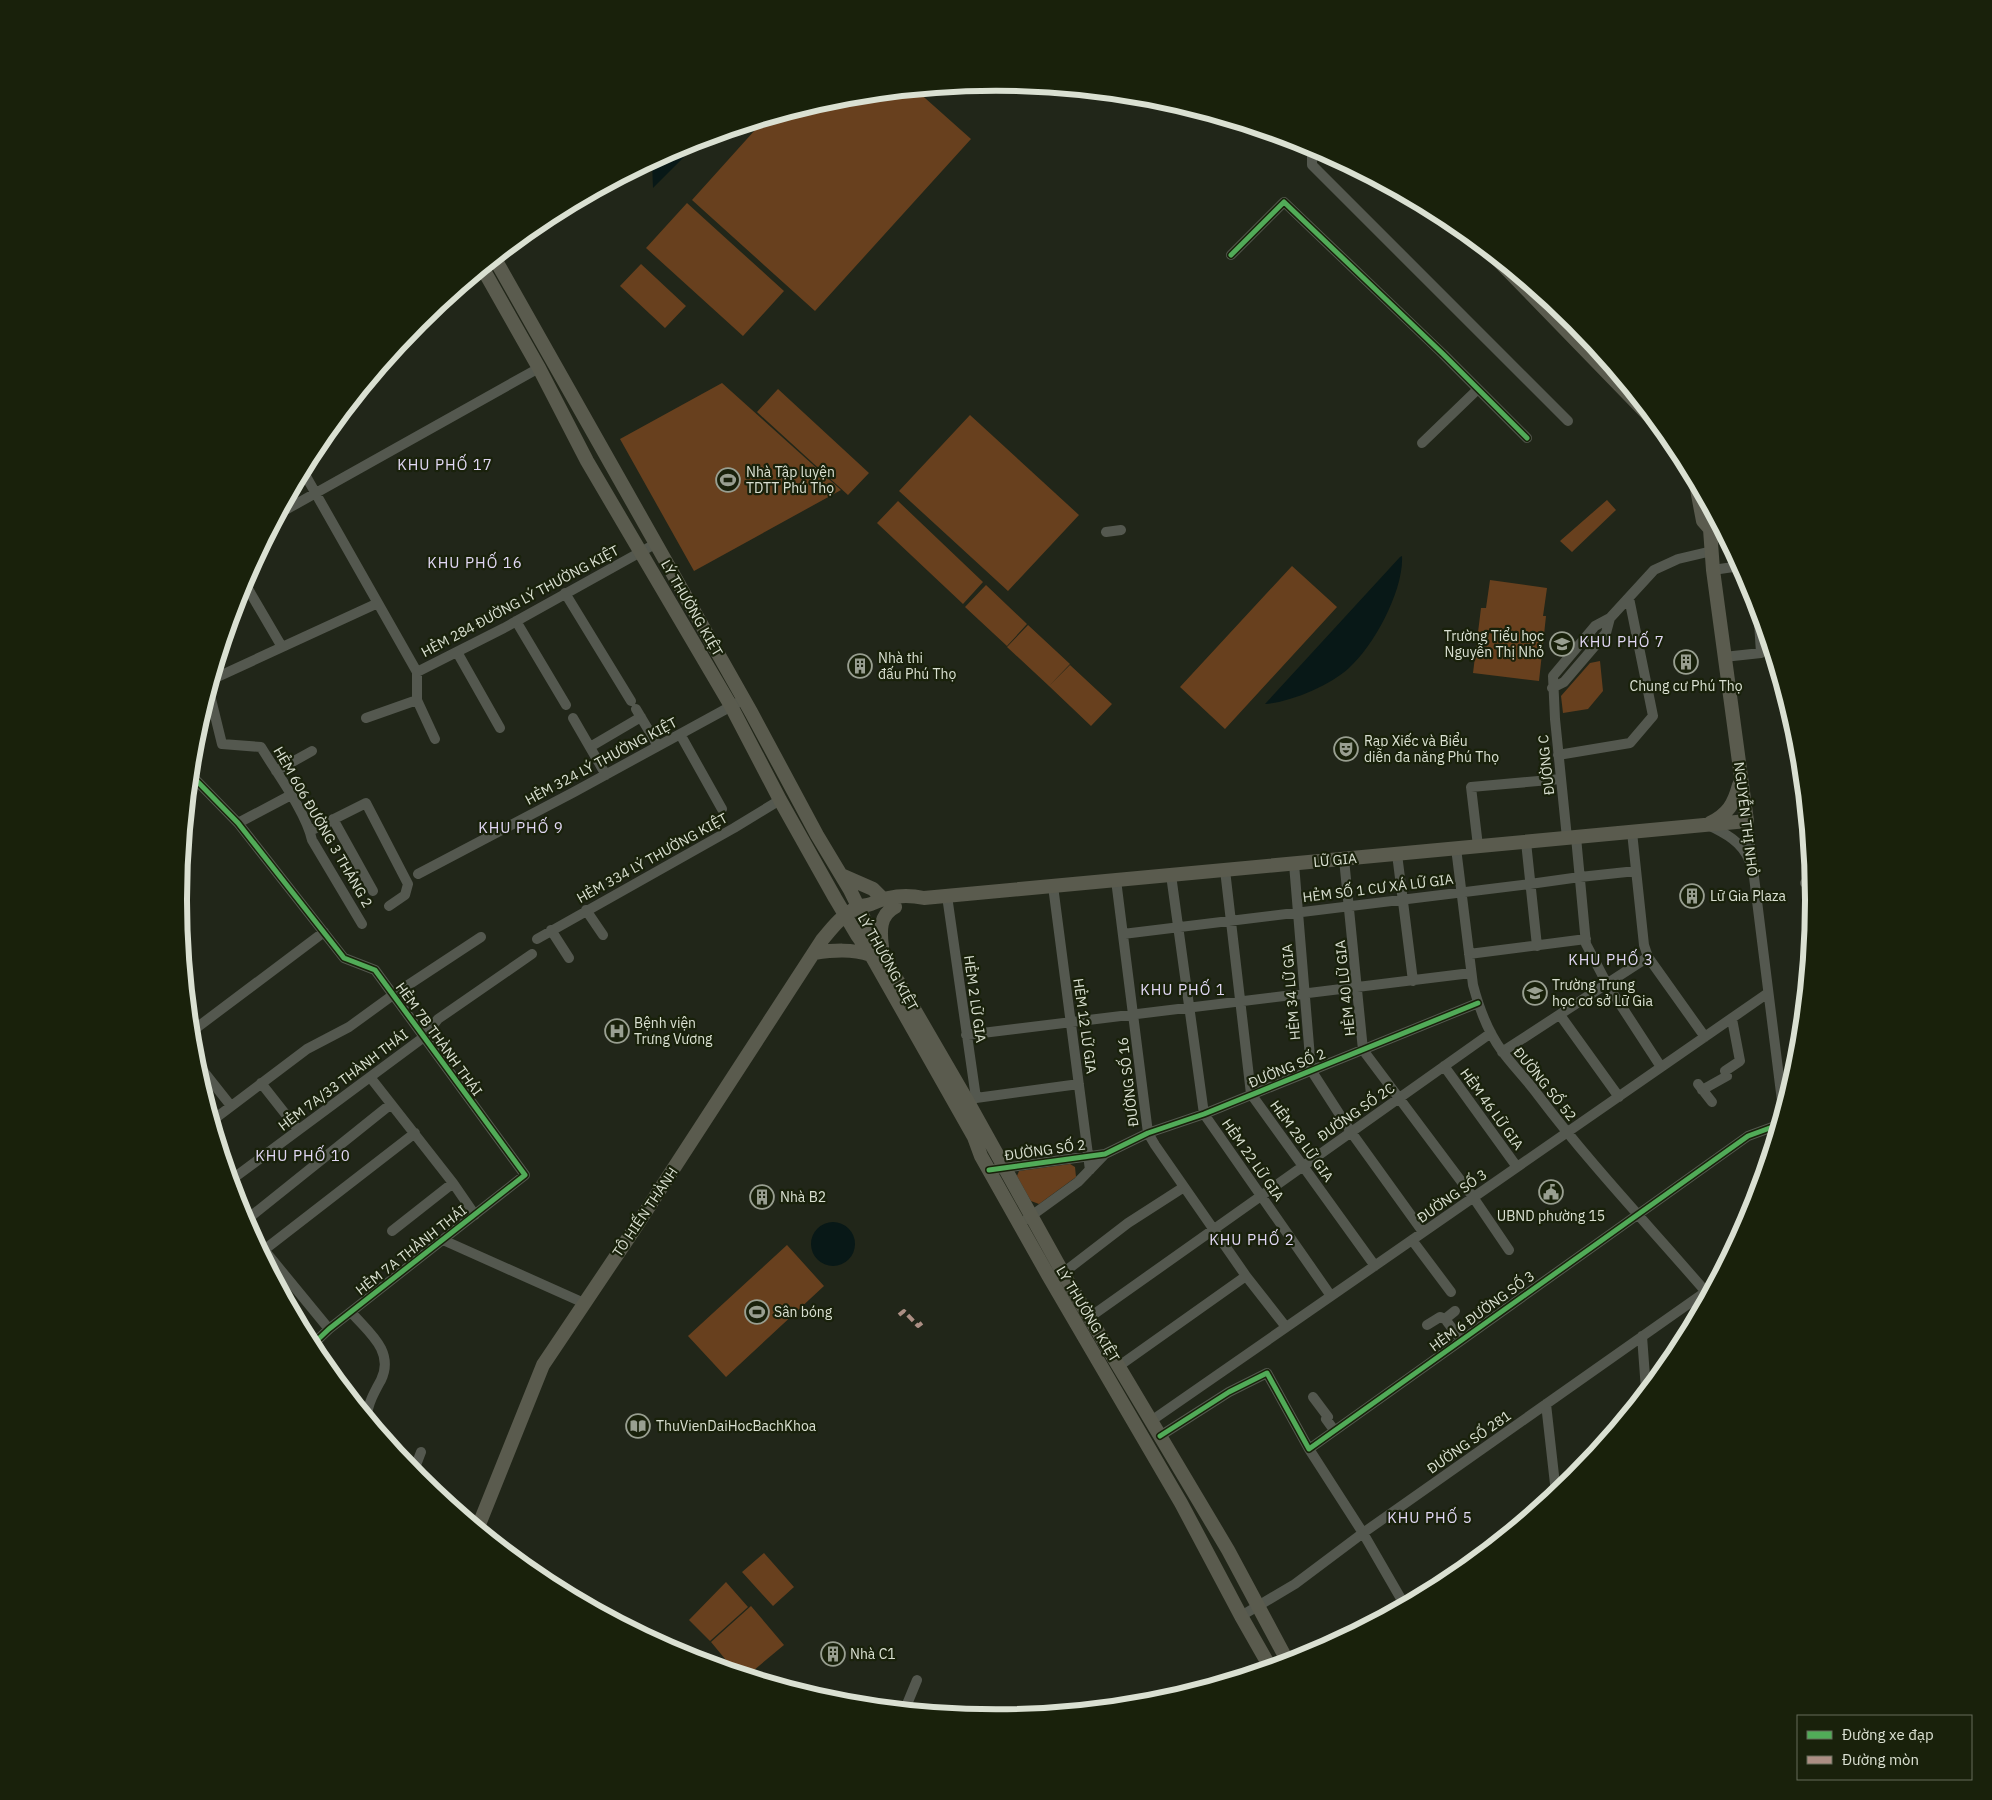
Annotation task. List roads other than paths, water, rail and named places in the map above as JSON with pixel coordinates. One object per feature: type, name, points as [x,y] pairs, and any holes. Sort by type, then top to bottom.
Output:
[{"type":"main road","name":"LÝ THƯỜNG KIỆT","points":[[497,263],[744,699],[841,876],[870,903],[886,960],[972,1100],[1004,1168],[1025,1220],[1181,1503],[1240,1616],[1267,1662]]},
{"type":"main road","name":"LÝ THƯỜNG KIỆT","points":[[485,273],[539,368],[587,461],[731,706],[780,800],[845,915],[871,955],[974,1137],[989,1170],[1063,1273],[1090,1317],[1228,1550],[1284,1655]]},
{"type":"main road","points":[[1529,292],[1617,383]]},
{"type":"main road","name":"NGUYỄN THỊ NHỎ","points":[[1699,502],[1703,521],[1711,524]]},
{"type":"main road","name":"NGUYỄN THỊ NHỎ","points":[[1712,525],[1713,570],[1747,821]]},
{"type":"main road","points":[[1707,825],[1728,811],[1735,800],[1741,777]]},
{"type":"main road","name":"LỮ GIA","points":[[870,903],[909,895],[924,898],[947,896],[1747,821]]},
{"type":"main road","points":[[841,876],[873,889],[870,903]]},
{"type":"main road","name":"LỮ GIA","points":[[870,903],[878,909],[913,904],[924,898]]},
{"type":"main road","name":"TÔ HIẾN THÀNH","points":[[480,1522],[542,1365],[633,1232],[830,930],[845,915],[870,903]]},
{"type":"main road","points":[[886,960],[881,938],[881,926],[888,912],[895,907]]},
{"type":"main road","points":[[814,953],[842,950],[871,955]]},
{"type":"street","points":[[1311,156],[1312,165],[1568,421]]},
{"type":"street","points":[[1231,255],[1284,202],[1527,438]]},
{"type":"street","points":[[290,507],[539,368]]},
{"type":"street","points":[[1422,443],[1478,389]]},
{"type":"street","points":[[307,478],[417,672]]},
{"type":"street","points":[[1106,532],[1121,530]]},
{"type":"street","name":"HẺM 284 ĐƯỜNG LÝ THƯỜNG KIỆT","points":[[417,700],[417,672],[516,621],[655,544]]},
{"type":"street","name":"ĐƯỜNG C","points":[[1662,1067],[1607,984],[1586,944],[1580,876],[1571,838],[1558,755],[1552,688],[1553,676],[1595,626],[1610,618],[1654,570],[1678,559],[1712,550]]},
{"type":"street","points":[[1713,570],[1732,567]]},
{"type":"street","points":[[249,591],[282,647]]},
{"type":"street","points":[[565,593],[658,746]]},
{"type":"street","points":[[1558,755],[1630,743],[1653,716],[1629,598]]},
{"type":"street","points":[[219,676],[378,603]]},
{"type":"street","points":[[516,621],[566,705]]},
{"type":"street","points":[[1724,658],[1761,653],[1759,632]]},
{"type":"street","points":[[456,652],[500,728]]},
{"type":"street","name":"HẺM 324 LÝ THƯỜNG KIỆT","points":[[418,874],[606,775],[744,699]]},
{"type":"street","points":[[366,718],[417,700],[435,739]]},
{"type":"street","name":"HẺM 606 ĐƯỜNG 3 THÁNG 2","points":[[212,703],[222,744],[261,747],[291,795],[310,831],[312,840],[362,924]]},
{"type":"street","points":[[590,747],[636,709]]},
{"type":"street","points":[[573,718],[606,775]]},
{"type":"street","points":[[680,734],[722,809]]},
{"type":"street","points":[[276,771],[312,751]]},
{"type":"street","points":[[1478,846],[1471,787],[1561,779]]},
{"type":"street","name":"HẺM 7B THÀNH THÁI","points":[[196,780],[238,823],[344,958],[375,970],[525,1175]]},
{"type":"street","points":[[238,823],[291,795]]},
{"type":"street","name":"HẺM 334 LÝ THƯỜNG KIỆT","points":[[537,939],[780,800]]},
{"type":"street","points":[[310,831],[366,802],[408,884],[405,895],[389,906]]},
{"type":"street","points":[[333,819],[373,891]]},
{"type":"street","name":"NGUYỄN THỊ NHỎ","points":[[1747,821],[1781,1092]]},
{"type":"street","points":[[1707,825],[1722,832],[1745,849],[1752,866]]},
{"type":"street","points":[[1632,832],[1644,945],[1648,957],[1705,1037]]},
{"type":"street","points":[[1526,842],[1537,946]]},
{"type":"street","name":"ĐƯỜNG SỐ 52","points":[[1456,848],[1472,974],[1478,1003],[1491,1033],[1502,1052],[1517,1068],[1567,1133],[1706,1286]]},
{"type":"street","points":[[1398,854],[1413,981]]},
{"type":"street","name":"HẺM 40 LỮ GIA","points":[[1344,859],[1363,1050],[1474,1197],[1509,1250]]},
{"type":"street","name":"HẺM 34 LỮ GIA","points":[[1294,864],[1311,1070],[1351,1132],[1423,1232]]},
{"type":"street","name":"HẺM 28 LỮ GIA","points":[[1225,870],[1251,1094],[1375,1266]]},
{"type":"street","name":"HẺM SỐ 1 CƯ XÁ LỮ GIA","points":[[1123,934],[1530,884],[1580,876],[1636,872]]},
{"type":"street","name":"HẺM 22 LỮ GIA","points":[[1171,875],[1204,1114],[1331,1296]]},
{"type":"street","name":"ĐƯỜNG SỐ 16","points":[[1116,880],[1148,1133],[1213,1230],[1286,1327]]},
{"type":"street","name":"HẺM 12 LỮ GIA","points":[[1053,886],[1090,1170]]},
{"type":"street","name":"HẺM 2 LỮ GIA","points":[[947,896],[966,1035],[972,1100]]},
{"type":"street","points":[[586,910],[604,935]]},
{"type":"street","points":[[552,930],[569,958]]},
{"type":"street","points":[[198,1028],[324,932]]},
{"type":"street","points":[[217,1117],[307,1049],[349,1027],[393,995],[481,937]]},
{"type":"street","points":[[1469,954],[1586,939]]},
{"type":"street","name":"HẺM 7A/33 THÀNH THÁI","points":[[236,1176],[424,1037],[438,1019],[532,954]]},
{"type":"street","points":[[1502,1052],[1648,957]]},
{"type":"street","points":[[966,1035],[1472,974]]},
{"type":"street","name":"ĐƯỜNG SỐ 3","points":[[1151,1421],[1768,993]]},
{"type":"street","name":"ĐƯỜNG SỐ 2","points":[[989,1170],[1105,1154],[1148,1133],[1204,1114],[1478,1003]]},
{"type":"street","points":[[1560,1015],[1619,1097]]},
{"type":"street","points":[[1712,1102],[1700,1087],[1727,1076],[1725,1070],[1740,1061],[1732,1018]]},
{"type":"street","name":"ĐƯỜNG SỐ 2C","points":[[1090,1317],[1491,1033]]},
{"type":"street","name":"HẺM 46 LỮ GIA","points":[[1444,1066],[1517,1167]]},
{"type":"street","points":[[207,1076],[231,1106]]},
{"type":"street","points":[[370,1077],[453,1183],[474,1215]]},
{"type":"street","points":[[262,1083],[298,1130]]},
{"type":"street","points":[[972,1100],[1079,1084]]},
{"type":"street","points":[[252,1215],[391,1104]]},
{"type":"street","name":"HẺM 6 ĐƯỜNG SỐ 3","points":[[1309,1449],[1748,1136],[1772,1127]]},
{"type":"street","points":[[267,1248],[415,1133]]},
{"type":"street","name":"ĐƯỜNG SỐ 2","points":[[1025,1220],[1078,1182],[1105,1154]]},
{"type":"street","name":"HẺM 7A THÀNH THÁI","points":[[318,1339],[525,1175]]},
{"type":"street","points":[[392,1231],[453,1183]]},
{"type":"street","points":[[1063,1273],[1128,1223],[1184,1187]]},
{"type":"street","points":[[442,1240],[584,1303]]},
{"type":"street","points":[[1412,1240],[1451,1292]]},
{"type":"street","points":[[272,1259],[329,1329]]},
{"type":"street","points":[[1119,1366],[1246,1276]]},
{"type":"street","name":"ĐƯỜNG SỐ 281","points":[[1240,1616],[1296,1584],[1363,1533],[1700,1296]]},
{"type":"street","points":[[1445,1319],[1456,1311]]},
{"type":"street","points":[[351,1312],[382,1348],[386,1359],[385,1372],[370,1402],[368,1409]]},
{"type":"street","points":[[1427,1325],[1440,1317],[1445,1319],[1461,1340]]},
{"type":"street","points":[[1642,1336],[1645,1381]]},
{"type":"street","points":[[1160,1436],[1229,1392],[1267,1373],[1309,1449],[1363,1533],[1401,1599]]},
{"type":"street","points":[[1313,1397],[1328,1417],[1326,1419],[1334,1430]]},
{"type":"street","points":[[1546,1404],[1555,1484]]},
{"type":"street","points":[[416,1464],[421,1452]]},
{"type":"street","points":[[907,1704],[917,1680]]},
{"type":"place","name":"Nhà Tập luyện TDTT Phú Thọ","points":[[728,480]]},
{"type":"place","name":"Trường Tiểu học Nguyễn Thị Nhỏ","points":[[1562,644]]},
{"type":"place","name":"Chung cư Phú Thọ","points":[[1686,662]]},
{"type":"place","name":"Nhà thi đấu Phú Thọ","points":[[860,666]]},
{"type":"place","name":"Rạp Xiếc và Biểu diễn đa năng Phú Thọ","points":[[1346,749]]},
{"type":"place","name":"Lữ Gia Plaza","points":[[1692,896]]},
{"type":"place","name":"Trường Trung học cơ sở Lữ Gia","points":[[1535,993]]},
{"type":"place","name":"Bệnh viện Trưng Vương","points":[[617,1031]]},
{"type":"place","name":"UBND phường 15","points":[[1551,1192]]},
{"type":"place","name":"Nhà B2","points":[[762,1197]]},
{"type":"place","name":"Sân bóng","points":[[757,1312]]},
{"type":"place","name":"ThuVienDaiHocBachKhoa","points":[[638,1426]]},
{"type":"place","name":"Nhà C1","points":[[833,1654]]},
{"type":"district","name":"KHU PHỐ 17","points":[[445,465]]},
{"type":"district","name":"KHU PHỐ 16","points":[[475,563]]},
{"type":"district","name":"KHU PHỐ 7","points":[[1622,642]]},
{"type":"district","name":"KHU PHỐ 9","points":[[521,828]]},
{"type":"district","name":"KHU PHỐ 3","points":[[1611,960]]},
{"type":"district","name":"KHU PHỐ 1","points":[[1183,990]]},
{"type":"district","name":"KHU PHỐ 10","points":[[303,1156]]},
{"type":"district","name":"KHU PHỐ 2","points":[[1252,1240]]},
{"type":"district","name":"KHU PHỐ 5","points":[[1430,1518]]}]
